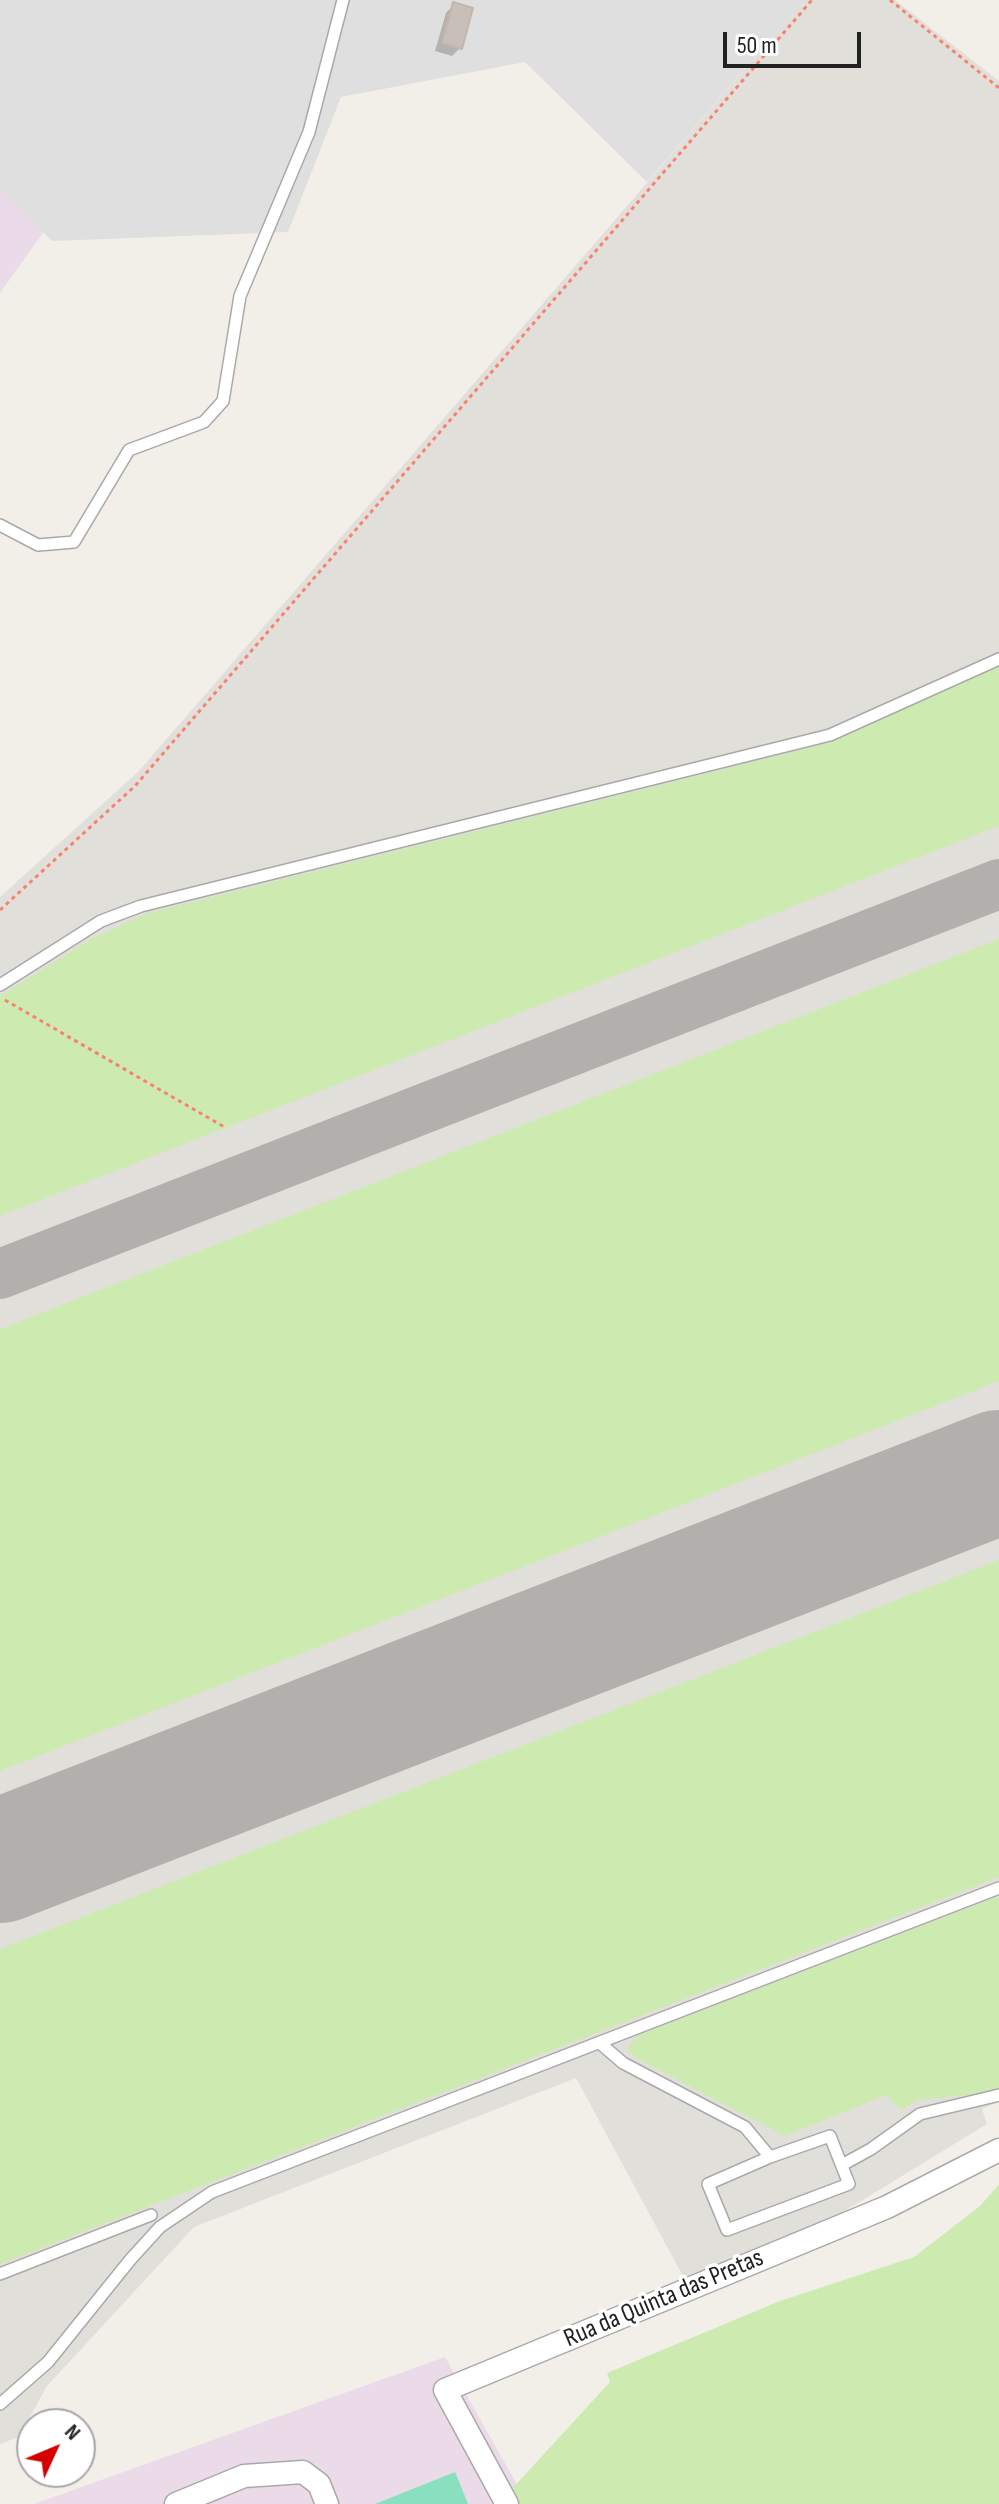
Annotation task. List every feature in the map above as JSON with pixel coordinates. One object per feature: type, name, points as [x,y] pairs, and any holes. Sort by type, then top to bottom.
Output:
[{"type":"street","name":"Rua da Quinta das Pretas","points":[[507,2504],[445,2390],[887,2207],[999,2150]]},
{"type":"street","points":[[176,2504],[244,2476],[303,2472],[319,2484],[327,2504]]},
{"type":"lane","points":[[0,525],[38,545],[74,542],[129,450],[204,422],[223,401],[240,296],[309,132],[343,0]]},
{"type":"lane","points":[[0,985],[101,921],[141,906],[830,735],[999,659]]},
{"type":"lane","points":[[0,2404],[48,2362],[160,2227],[212,2192],[999,1888]]},
{"type":"lane","points":[[601,2044],[623,2063],[745,2127],[770,2157]]},
{"type":"lane","points":[[842,2165],[871,2149],[920,2114],[999,2095]]},
{"type":"lane","points":[[830,2136],[849,2184],[727,2230],[708,2184],[770,2157],[830,2136]]},
{"type":"lane","points":[[0,2274],[151,2215]]},
{"type":"path","points":[[0,910],[135,786],[812,0]]},
{"type":"path","points":[[890,0],[999,88]]},
{"type":"path","points":[[0,994],[11,1006],[226,1128]]},
{"type":"shaded area","points":[[0,0],[805,0],[647,182],[525,62],[341,97],[288,232],[52,241],[0,192]]},
{"type":"shaded area","points":[[805,0],[895,0],[999,81],[999,2102],[982,2109],[987,2124],[830,2220],[685,2280],[576,2078],[194,2227],[47,2386],[35,2408],[16,2408],[16,2438],[0,2444],[0,897],[139,771]]},
{"type":"shaded area","points":[[0,188],[43,233],[0,293]]},
{"type":"shaded area","points":[[445,2357],[528,2504],[34,2504],[79,2488],[96,2488],[96,2482]]},
{"type":"green space","points":[[999,665],[999,826],[0,1216],[0,996],[91,939],[148,913],[817,746]]},
{"type":"green space","points":[[999,939],[999,1381],[0,1771],[0,1329]]},
{"type":"green space","points":[[999,1560],[999,1877],[0,2264],[0,1949]]},
{"type":"green space","points":[[999,1896],[999,2087],[977,2094],[918,2100],[901,2110],[886,2095],[785,2136],[636,2058],[627,2049],[638,2035]]},
{"type":"green space","points":[[999,2184],[999,2504],[520,2504],[509,2492],[610,2382],[607,2373],[780,2301],[914,2257],[980,2206]]},
{"type":"green space","points":[[455,2472],[468,2504],[375,2504]]},
{"type":"building","points":[[453,2],[473,8],[462,49],[442,43]]},
{"type":"taxiway","points":[[0,1274],[999,884]]},
{"type":"runway","points":[[0,1861],[999,1472]]}]
